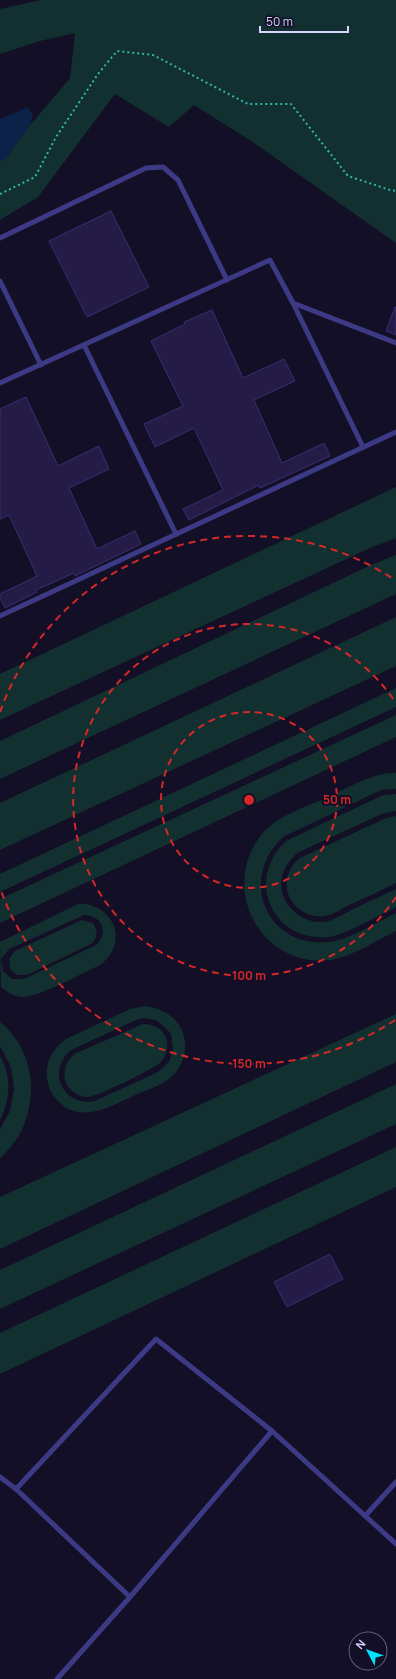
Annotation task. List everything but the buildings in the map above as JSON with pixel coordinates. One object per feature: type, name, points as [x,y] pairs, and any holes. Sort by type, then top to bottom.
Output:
[{"type":"lane","points":[[0,238],[146,168],[163,167],[178,180],[227,280]]},
{"type":"lane","points":[[0,383],[270,260],[363,447]]},
{"type":"lane","points":[[0,280],[41,365]]},
{"type":"lane","points":[[293,304],[396,343]]},
{"type":"lane","points":[[84,345],[176,534]]},
{"type":"lane","points":[[0,616],[396,432]]},
{"type":"lane","points":[[16,1489],[156,1339],[272,1431],[396,1544]]},
{"type":"lane","points":[[57,1679],[130,1597],[272,1431]]},
{"type":"lane","points":[[0,1477],[16,1489],[130,1597]]},
{"type":"lane","points":[[364,1516],[396,1482]]},
{"type":"path","points":[[0,194],[35,177],[56,137],[98,74],[117,51],[153,55],[248,104],[291,104],[348,176],[390,190],[396,190]]},
{"type":"green space","points":[[41,0],[396,0],[396,243],[251,141],[194,105],[169,127],[115,94],[38,197],[0,220],[0,141],[32,123],[70,78],[75,33],[40,41],[0,54],[0,9]]},
{"type":"green space","points":[[396,487],[396,538],[370,548],[0,720],[0,674]]},
{"type":"green space","points":[[396,555],[396,594],[0,779],[0,741],[371,565]]},
{"type":"green space","points":[[396,617],[396,666],[0,850],[0,803]]},
{"type":"green space","points":[[396,688],[396,707],[0,892],[0,874]]},
{"type":"green space","points":[[396,715],[396,737],[0,923],[0,899]]},
{"type":"green space","points":[[396,773],[396,789],[381,790],[283,837],[269,854],[262,872],[261,890],[266,908],[275,922],[289,934],[307,941],[337,941],[396,913],[396,931],[372,944],[338,959],[306,959],[285,952],[268,939],[255,922],[247,902],[244,881],[248,859],[259,838],[265,830],[290,813],[361,781],[378,775]]},
{"type":"green space","points":[[396,794],[396,811],[384,813],[297,853],[284,870],[281,886],[282,892],[289,906],[300,916],[314,921],[329,921],[396,889],[396,907],[344,933],[328,937],[308,936],[292,929],[279,919],[271,905],[267,889],[267,873],[274,856],[286,841],[383,795]]},
{"type":"green space","points":[[396,816],[396,883],[324,916],[306,913],[292,902],[287,890],[287,881],[289,872],[296,861],[386,818]]},
{"type":"green space","points":[[78,904],[93,906],[106,914],[111,920],[116,935],[113,949],[102,964],[41,993],[24,997],[12,994],[1,987],[0,942]],"holes":[[[84,915],[90,916],[99,921],[103,930],[100,940],[96,945],[24,979],[12,979],[3,971],[1,959],[9,949]]]},
{"type":"green space","points":[[82,920],[93,923],[96,929],[96,937],[91,944],[27,975],[17,975],[10,969],[9,959],[15,951]]},
{"type":"green space","points":[[146,1006],[153,1007],[165,1012],[179,1025],[184,1037],[185,1050],[183,1059],[177,1071],[173,1076],[158,1086],[108,1108],[88,1112],[70,1110],[61,1104],[51,1092],[48,1085],[47,1066],[51,1056],[57,1047],[66,1039],[130,1009]],"holes":[[[143,1018],[156,1020],[171,1034],[173,1049],[169,1062],[158,1072],[95,1101],[74,1099],[67,1093],[62,1086],[59,1077],[60,1068],[64,1058],[71,1050],[136,1020]]]},
{"type":"green space","points":[[396,1014],[396,1062],[0,1249],[0,1197]]},
{"type":"green space","points":[[0,1022],[14,1036],[23,1052],[29,1071],[31,1090],[29,1109],[23,1127],[13,1144],[0,1158],[0,1129],[10,1111],[14,1089],[11,1067],[0,1046]]},
{"type":"green space","points":[[143,1024],[151,1025],[157,1028],[166,1038],[167,1050],[165,1057],[160,1063],[124,1083],[93,1096],[83,1097],[70,1089],[65,1079],[65,1069],[69,1059],[74,1054]]},
{"type":"green space","points":[[0,1056],[4,1064],[8,1080],[8,1096],[0,1120]]},
{"type":"green space","points":[[396,1084],[396,1124],[0,1309],[0,1270]]},
{"type":"green space","points":[[396,1147],[396,1187],[0,1374],[0,1333]]},
{"type":"water","points":[[28,107],[33,115],[29,127],[5,160],[0,161],[0,119]]}]
